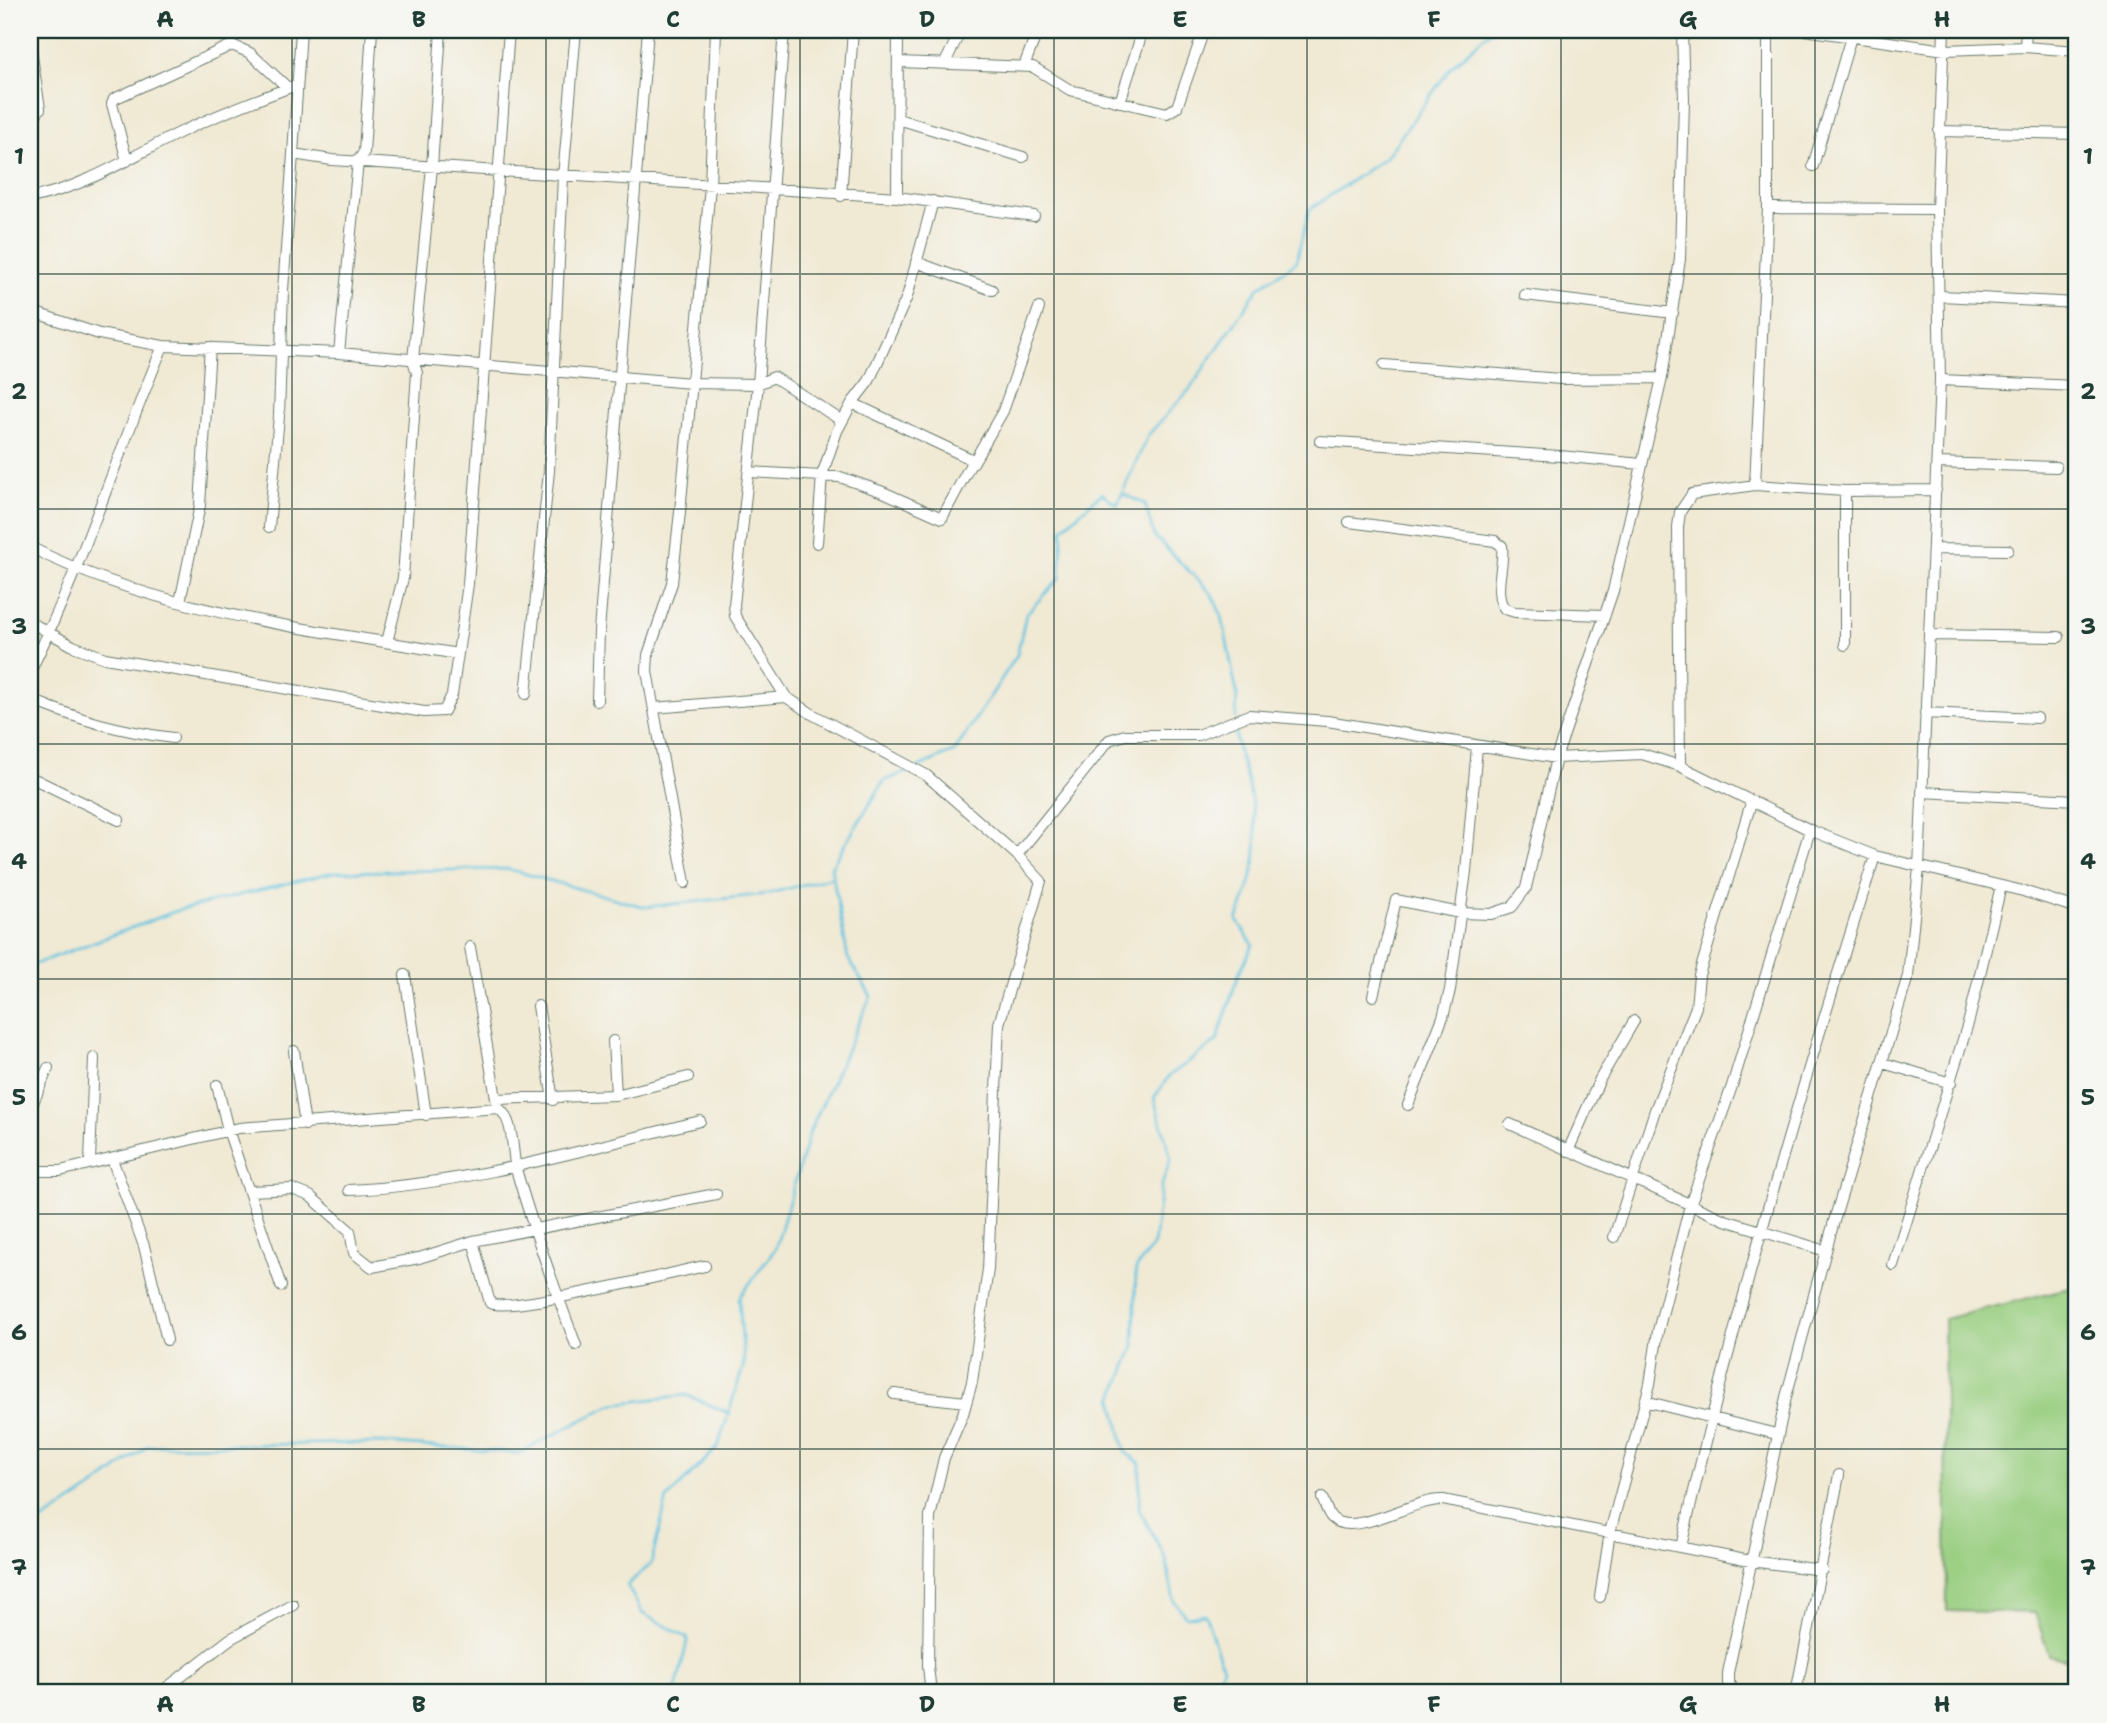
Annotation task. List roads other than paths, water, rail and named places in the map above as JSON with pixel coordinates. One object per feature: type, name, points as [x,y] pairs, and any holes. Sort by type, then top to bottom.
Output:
[{"type":"street","points":[[269,527],[279,416],[280,351],[293,154],[292,87],[301,30]]},
{"type":"street","points":[[339,353],[358,161],[364,152],[372,30]]},
{"type":"street","points":[[387,642],[403,578],[417,373],[413,360],[432,167],[440,30]]},
{"type":"street","points":[[30,622],[105,658],[435,713],[444,710],[450,703],[468,583],[509,30]]},
{"type":"street","points":[[526,694],[549,471],[563,177],[576,30]]},
{"type":"street","points":[[597,701],[634,180],[648,30]]},
{"type":"street","points":[[685,883],[647,671],[648,656],[672,583],[710,186],[716,30]]},
{"type":"street","points":[[784,30],[758,384],[735,616],[762,663],[786,697],[805,710],[926,775],[1017,855],[1038,876],[1041,888],[999,1024],[988,1269],[972,1382],[944,1458],[930,1517],[928,1666],[932,1693]]},
{"type":"street","points":[[841,196],[853,30]]},
{"type":"street","points":[[897,197],[898,30]]},
{"type":"street","points":[[945,63],[961,30]]},
{"type":"street","points":[[1024,66],[1038,30]]},
{"type":"street","points":[[1120,102],[1143,30]]},
{"type":"street","points":[[898,62],[1033,67],[1070,90],[1172,112],[1204,30]]},
{"type":"street","points":[[1373,996],[1396,900],[1461,913],[1502,913],[1512,907],[1526,888],[1556,758],[1605,615],[1662,378],[1673,313],[1683,211],[1682,30]]},
{"type":"street","points":[[1755,485],[1768,208],[1768,30]]},
{"type":"street","points":[[1804,30],[1853,33],[1945,50],[2025,47],[2077,51]]},
{"type":"street","points":[[1737,1693],[1728,1683],[1728,1674],[1776,1434],[1826,1251],[1908,976],[1919,868],[1936,491],[1941,296],[1937,209],[1944,30]]},
{"type":"street","points":[[2025,47],[2026,30]]},
{"type":"street","points":[[1813,166],[1853,33]]},
{"type":"street","points":[[30,43],[40,109],[30,123]]},
{"type":"street","points":[[127,161],[112,104],[114,99],[220,50],[232,45],[250,53],[292,87]]},
{"type":"street","points":[[30,198],[64,191],[177,134],[292,87]]},
{"type":"street","points":[[898,119],[1023,157]]},
{"type":"street","points":[[1939,131],[2077,134]]},
{"type":"street","points":[[293,154],[773,192],[897,197],[1034,215]]},
{"type":"street","points":[[817,543],[822,475],[842,421],[869,381],[898,319],[933,201]]},
{"type":"street","points":[[1768,208],[1937,209]]},
{"type":"street","points":[[916,262],[992,290]]},
{"type":"street","points":[[1525,295],[1673,313]]},
{"type":"street","points":[[1941,296],[2077,303]]},
{"type":"street","points":[[749,472],[822,475],[883,492],[942,518],[1003,411],[1039,308]]},
{"type":"street","points":[[30,311],[99,334],[163,346],[339,353],[619,379],[691,383],[758,384],[774,377],[842,421]]},
{"type":"street","points":[[30,672],[77,571],[132,418],[163,346]]},
{"type":"street","points":[[180,603],[200,505],[209,347]]},
{"type":"street","points":[[1384,365],[1561,379],[1662,378]]},
{"type":"street","points":[[1940,380],[2077,386]]},
{"type":"street","points":[[852,403],[970,457],[973,463]]},
{"type":"street","points":[[1320,441],[1560,456],[1641,464]]},
{"type":"street","points":[[1937,463],[2056,467]]},
{"type":"street","points":[[1680,766],[1676,638],[1680,512],[1692,494],[1755,485],[1845,491],[1936,491]]},
{"type":"street","points":[[1845,491],[1845,645]]},
{"type":"street","points":[[1349,523],[1495,541],[1502,546],[1504,557],[1499,598],[1505,608],[1515,612],[1605,615]]},
{"type":"street","points":[[30,547],[77,571],[180,603],[457,654]]},
{"type":"street","points":[[1933,549],[2008,550]]},
{"type":"street","points":[[1928,635],[2059,637]]},
{"type":"street","points":[[654,708],[786,697]]},
{"type":"street","points":[[30,699],[79,720],[121,731],[173,738]]},
{"type":"street","points":[[1925,713],[2037,718]]},
{"type":"street","points":[[1017,855],[1109,740],[1117,736],[1198,735],[1249,715],[1327,721],[1556,758],[1642,754],[1680,766],[1751,803],[1875,856],[2001,886],[2077,908]]},
{"type":"street","points":[[1408,1105],[1443,1017],[1453,971],[1476,747]]},
{"type":"street","points":[[30,777],[119,820]]},
{"type":"street","points":[[1922,792],[2077,800]]},
{"type":"street","points":[[1614,1237],[1655,1110],[1696,1007],[1702,963],[1751,803]]},
{"type":"street","points":[[1600,1597],[1610,1532],[1645,1401],[1658,1331],[1690,1205],[1732,1086],[1810,830]]},
{"type":"street","points":[[1681,1547],[1761,1231],[1875,856]]},
{"type":"street","points":[[1894,1265],[1951,1083],[2001,886]]},
{"type":"street","points":[[470,947],[497,1104],[505,1114],[515,1166],[576,1345]]},
{"type":"street","points":[[405,975],[426,1115]]},
{"type":"street","points":[[538,1006],[553,1100]]},
{"type":"street","points":[[1568,1151],[1600,1079],[1634,1021]]},
{"type":"street","points":[[613,1041],[616,1096]]},
{"type":"street","points":[[293,1051],[305,1125]]},
{"type":"street","points":[[90,1161],[94,1058]]},
{"type":"street","points":[[1883,1063],[1951,1083]]},
{"type":"street","points":[[30,1110],[48,1068]]},
{"type":"street","points":[[30,1171],[60,1171],[90,1161],[112,1159],[228,1130],[426,1115],[497,1104],[616,1096],[688,1077]]},
{"type":"street","points":[[217,1085],[228,1130],[251,1191],[281,1286]]},
{"type":"street","points":[[349,1190],[397,1188],[515,1166],[700,1121]]},
{"type":"street","points":[[1510,1124],[1690,1205],[1826,1251]]},
{"type":"street","points":[[112,1159],[144,1246],[167,1340]]},
{"type":"street","points":[[251,1191],[292,1189],[310,1196],[350,1231],[354,1253],[372,1267],[419,1258],[473,1241],[716,1194]]},
{"type":"street","points":[[473,1241],[493,1306],[558,1297],[705,1266]]},
{"type":"street","points":[[894,1394],[966,1402]]},
{"type":"street","points":[[1645,1401],[1776,1434]]},
{"type":"street","points":[[1796,1693],[1839,1475]]},
{"type":"street","points":[[1322,1498],[1330,1517],[1351,1525],[1432,1500],[1610,1532],[1750,1561],[1822,1570]]},
{"type":"street","points":[[160,1693],[230,1639],[293,1605]]},
{"type":"street","points":[[791,1693],[797,1690],[818,1693]]},
{"type":"waterway","points":[[918,767],[955,751],[1017,655],[1026,614],[1060,578],[1063,528],[1102,493],[1117,505],[1148,435],[1190,389],[1259,287],[1296,262],[1309,210],[1386,157],[1452,66],[1491,30]]},
{"type":"waterway","points":[[1123,494],[1145,504],[1154,536],[1211,593],[1222,616],[1237,694],[1236,718]]},
{"type":"waterway","points":[[1211,1693],[1223,1668],[1205,1614],[1186,1617],[1174,1601],[1166,1559],[1139,1509],[1140,1463],[1125,1452],[1113,1399],[1134,1346],[1136,1269],[1154,1244],[1161,1187],[1171,1158],[1154,1098],[1169,1076],[1217,1041],[1239,973],[1253,945],[1237,920],[1251,882],[1256,833],[1251,798],[1237,746],[1236,724]]},
{"type":"waterway","points":[[675,1693],[688,1638],[642,1613],[627,1585],[651,1564],[667,1499],[718,1447],[744,1364],[739,1298],[775,1249],[810,1131],[871,996],[848,958],[831,867],[884,781],[911,770]]},
{"type":"waterway","points":[[30,966],[179,910],[334,872],[508,869],[645,907],[767,894],[833,877]]},
{"type":"waterway","points":[[30,1529],[88,1491],[148,1446],[381,1443],[519,1453],[613,1404],[686,1395],[729,1413]]}]
